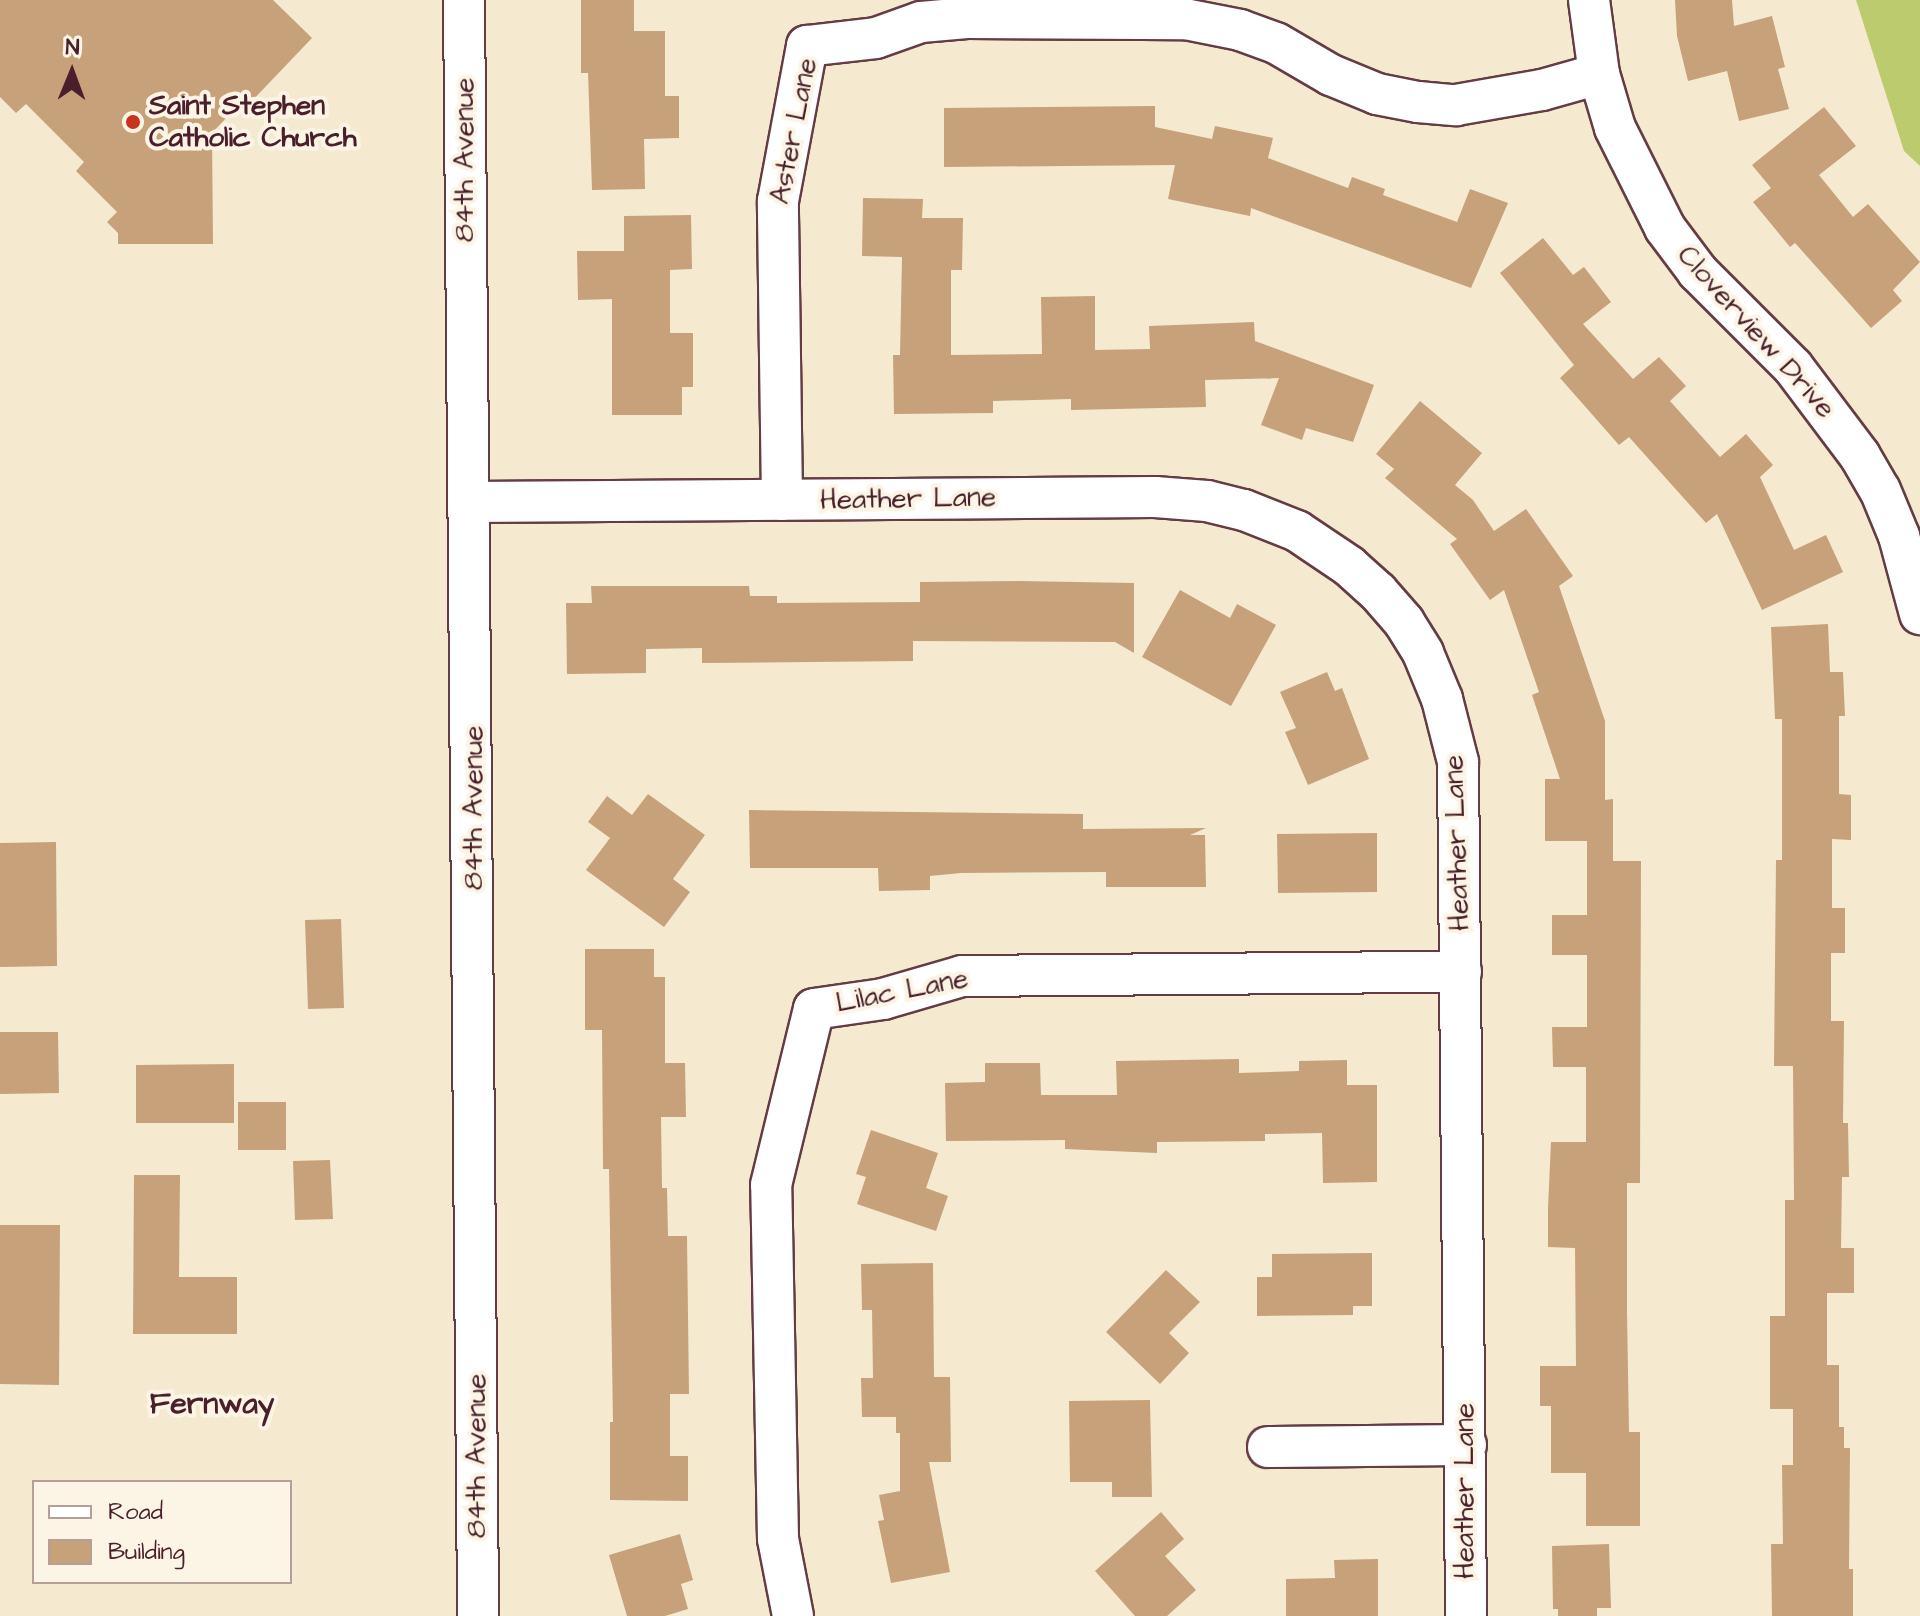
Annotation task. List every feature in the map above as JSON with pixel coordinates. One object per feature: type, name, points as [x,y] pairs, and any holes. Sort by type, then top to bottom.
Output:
[{"type":"street","name":"84th Avenue","points":[[464,0],[471,502],[478,1616]]},
{"type":"street","name":"Cloverview Drive","points":[[1589,0],[1599,74],[1615,128],[1665,228],[1698,272],[1793,367],[1833,415],[1867,468],[1899,536],[1920,614]]},
{"type":"street","name":"Aster Lane","points":[[782,500],[778,201],[807,46],[876,38],[921,22],[967,18],[1185,19],[1240,30],[1276,43],[1331,75],[1377,94],[1418,102],[1456,105],[1542,90],[1599,74]]},
{"type":"street","name":"Heather Lane","points":[[471,502],[1155,497],[1207,501],[1244,510],[1297,531],[1349,566],[1404,622],[1423,653],[1445,709],[1458,762],[1460,793],[1466,1616]]},
{"type":"street","name":"Lilac Lane","points":[[793,1616],[778,1539],[771,1185],[814,1009],[883,999],[962,976],[1461,972]]},
{"type":"street","points":[[1268,1447],[1466,1445]]},
{"type":"green space","points":[[1856,0],[1920,0],[1920,166],[1904,151]]},
{"type":"building","name":"Saint Stephen Catholic Church","points":[[0,0],[273,0],[312,38],[248,105],[243,100],[212,133],[213,244],[118,244],[118,233],[107,222],[117,212],[76,171],[84,162],[26,104],[16,113],[0,97]]},
{"type":"building","points":[[581,0],[634,0],[634,31],[665,31],[665,96],[679,96],[679,138],[644,139],[645,189],[592,190],[588,73],[581,73]]},
{"type":"building","points":[[1675,0],[1732,0],[1734,26],[1772,16],[1785,67],[1778,69],[1789,109],[1739,121],[1727,71],[1688,81],[1677,36]]},
{"type":"building","points":[[1155,106],[1155,127],[1212,139],[1215,126],[1273,138],[1268,158],[1348,188],[1352,177],[1385,189],[1383,195],[1457,222],[1470,189],[1508,203],[1471,288],[1251,208],[1250,216],[1168,199],[1175,165],[944,167],[944,108]]},
{"type":"building","points":[[1824,107],[1856,146],[1819,175],[1853,217],[1868,204],[1920,262],[1893,290],[1902,301],[1871,328],[1795,243],[1790,247],[1753,202],[1771,188],[1752,165]]},
{"type":"building","points":[[863,198],[923,199],[922,218],[963,218],[962,270],[951,270],[951,355],[1042,354],[1041,297],[1095,296],[1095,350],[1150,349],[1149,326],[1254,322],[1255,341],[1374,385],[1353,442],[1306,428],[1302,440],[1261,425],[1279,378],[1205,380],[1206,407],[1071,410],[1071,399],[993,401],[993,413],[894,414],[893,355],[900,355],[902,257],[862,256]]},
{"type":"building","points":[[691,215],[692,269],[670,270],[670,333],[693,333],[693,387],[682,387],[682,415],[612,415],[612,299],[578,300],[577,251],[624,251],[624,216]]},
{"type":"building","points":[[1543,238],[1573,275],[1584,267],[1611,302],[1583,324],[1633,379],[1659,357],[1686,386],[1670,401],[1720,457],[1746,434],[1773,465],[1760,477],[1794,550],[1826,535],[1843,572],[1762,610],[1717,514],[1706,523],[1629,437],[1619,445],[1560,378],[1574,365],[1500,273]]},
{"type":"building","points":[[1420,401],[1482,453],[1455,485],[1473,500],[1494,531],[1526,509],[1573,576],[1559,586],[1605,721],[1605,800],[1613,799],[1613,861],[1641,861],[1640,1183],[1627,1183],[1629,1432],[1640,1432],[1640,1526],[1586,1526],[1586,1473],[1551,1473],[1551,1406],[1540,1406],[1540,1366],[1576,1366],[1575,1248],[1548,1247],[1548,1208],[1551,1142],[1586,1142],[1586,1067],[1553,1067],[1552,1027],[1587,1027],[1587,955],[1552,955],[1552,915],[1587,915],[1587,841],[1545,841],[1545,779],[1560,779],[1532,695],[1539,692],[1504,590],[1490,600],[1450,544],[1457,539],[1385,478],[1394,469],[1376,454]]},
{"type":"building","points":[[920,582],[1134,583],[1134,653],[1115,642],[913,641],[913,661],[702,663],[702,648],[646,649],[646,673],[567,674],[566,603],[592,603],[591,586],[749,586],[750,596],[777,596],[777,603],[920,602]]},
{"type":"building","points":[[1180,590],[1230,618],[1237,604],[1276,625],[1231,706],[1142,657]]},
{"type":"building","points":[[1828,624],[1830,672],[1843,672],[1845,716],[1839,716],[1839,794],[1851,795],[1851,840],[1832,839],[1832,908],[1845,908],[1845,953],[1831,953],[1831,1021],[1844,1021],[1843,1123],[1848,1123],[1849,1177],[1842,1177],[1841,1248],[1854,1248],[1854,1293],[1827,1293],[1827,1365],[1839,1365],[1839,1427],[1844,1427],[1844,1448],[1850,1448],[1849,1569],[1853,1569],[1853,1616],[1772,1616],[1771,1544],[1783,1544],[1782,1465],[1793,1465],[1793,1409],[1770,1409],[1770,1316],[1785,1316],[1785,1200],[1794,1200],[1793,1066],[1774,1066],[1776,860],[1782,860],[1782,719],[1775,719],[1771,627]]},
{"type":"building","points":[[1327,672],[1335,691],[1342,688],[1369,759],[1308,785],[1285,732],[1296,728],[1280,692]]},
{"type":"building","points":[[648,794],[705,835],[673,879],[690,892],[664,927],[586,870],[610,838],[588,822],[607,796],[632,815]]},
{"type":"building","points":[[749,810],[1083,814],[1083,829],[1206,828],[1190,835],[1205,835],[1206,887],[1106,887],[1106,872],[961,873],[930,876],[930,890],[879,891],[878,868],[750,868]]},
{"type":"building","points":[[1377,833],[1377,892],[1278,893],[1277,834]]},
{"type":"building","points":[[56,842],[57,966],[0,967],[0,843]]},
{"type":"building","points":[[341,919],[344,1008],[308,1009],[305,920]]},
{"type":"building","points":[[585,949],[654,949],[654,977],[665,977],[665,1063],[685,1063],[686,1117],[661,1117],[662,1188],[667,1188],[668,1236],[687,1236],[689,1394],[670,1394],[670,1456],[688,1456],[688,1501],[610,1500],[610,1422],[613,1422],[609,1169],[603,1169],[602,1030],[585,1030]]},
{"type":"building","points":[[0,1032],[58,1032],[59,1093],[0,1094]]},
{"type":"building","points":[[1239,1059],[1239,1073],[1299,1071],[1299,1061],[1347,1060],[1347,1085],[1377,1085],[1377,1182],[1323,1183],[1322,1133],[1265,1134],[1265,1141],[1157,1142],[1157,1153],[1065,1149],[1065,1140],[946,1141],[945,1083],[985,1082],[985,1063],[1040,1063],[1041,1095],[1117,1095],[1116,1061]]},
{"type":"building","points":[[234,1064],[234,1123],[136,1123],[136,1065]]},
{"type":"building","points":[[238,1102],[286,1102],[286,1150],[238,1150]]},
{"type":"building","points":[[871,1130],[938,1153],[926,1188],[948,1196],[936,1231],[857,1204],[866,1177],[856,1174]]},
{"type":"building","points":[[330,1160],[333,1219],[295,1220],[293,1161]]},
{"type":"building","points":[[134,1175],[180,1175],[179,1277],[237,1277],[237,1334],[133,1334]]},
{"type":"building","points":[[0,1225],[60,1225],[59,1385],[0,1384]]},
{"type":"building","points":[[1372,1253],[1372,1306],[1353,1306],[1353,1315],[1257,1316],[1257,1277],[1272,1277],[1272,1254]]},
{"type":"building","points":[[933,1263],[934,1377],[950,1377],[951,1462],[929,1462],[950,1572],[891,1583],[878,1521],[884,1520],[879,1495],[900,1491],[900,1433],[896,1433],[896,1417],[862,1417],[861,1378],[873,1378],[872,1310],[862,1310],[861,1264]]},
{"type":"building","points":[[1166,1270],[1200,1302],[1169,1333],[1189,1353],[1160,1384],[1106,1332]]},
{"type":"building","points":[[1150,1400],[1152,1497],[1112,1497],[1112,1482],[1070,1482],[1069,1401]]},
{"type":"building","points":[[1161,1512],[1184,1539],[1165,1556],[1196,1590],[1167,1616],[1135,1616],[1095,1571]]},
{"type":"building","points":[[680,1534],[693,1580],[681,1584],[688,1609],[665,1616],[627,1616],[609,1555]]},
{"type":"building","points":[[1609,1544],[1611,1608],[1597,1608],[1597,1616],[1558,1616],[1558,1609],[1553,1609],[1552,1546]]},
{"type":"building","points":[[1378,1559],[1378,1616],[1286,1616],[1286,1579],[1335,1578],[1334,1560]]},
{"type":"place","name":"Saint Stephen Catholic Church","points":[[133,122]]},
{"type":"district","name":"Fernway","points":[[212,1404]]}]
